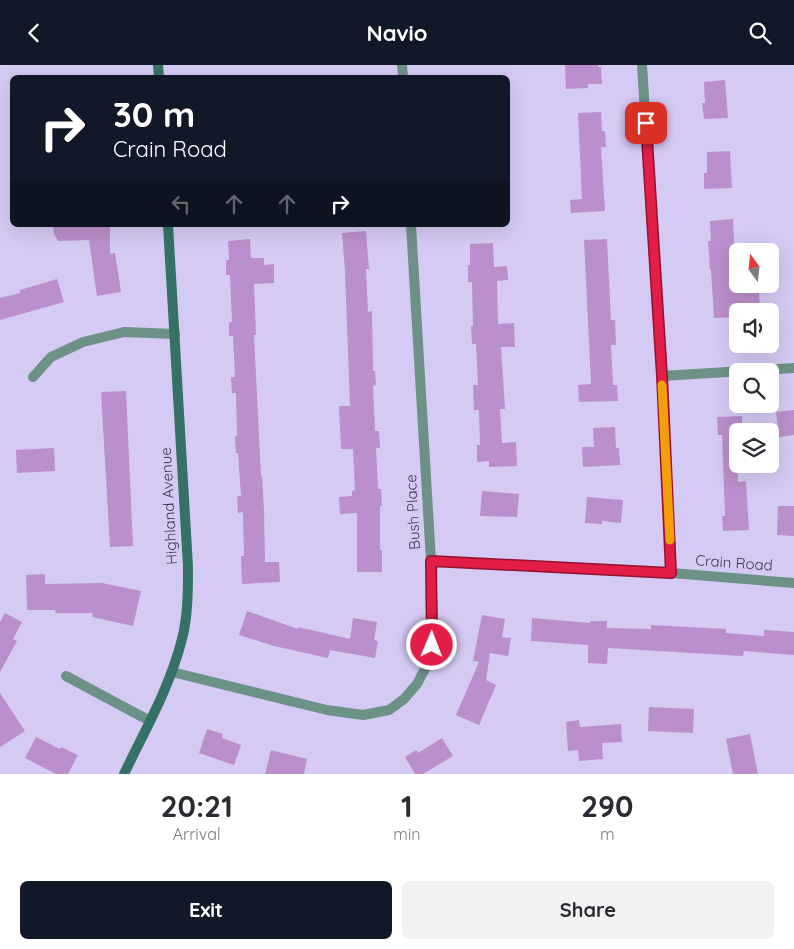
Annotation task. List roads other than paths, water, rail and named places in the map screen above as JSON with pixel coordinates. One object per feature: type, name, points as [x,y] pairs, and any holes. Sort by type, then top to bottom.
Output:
[{"type":"street","points":[[642,65],[662,376],[671,573]]},
{"type":"street","name":"Highland Avenue","points":[[124,774],[172,672],[182,638],[188,585],[168,227]]},
{"type":"street","name":"Bush Place","points":[[172,672],[327,710],[363,715],[389,710],[404,699],[417,684],[427,665],[432,645],[431,561],[411,227]]},
{"type":"street","points":[[33,377],[51,357],[83,342],[124,333],[175,334]]},
{"type":"street","points":[[662,376],[794,368]]},
{"type":"street","name":"Crain Road","points":[[431,561],[671,573],[794,583]]},
{"type":"street","points":[[66,676],[150,721]]}]
